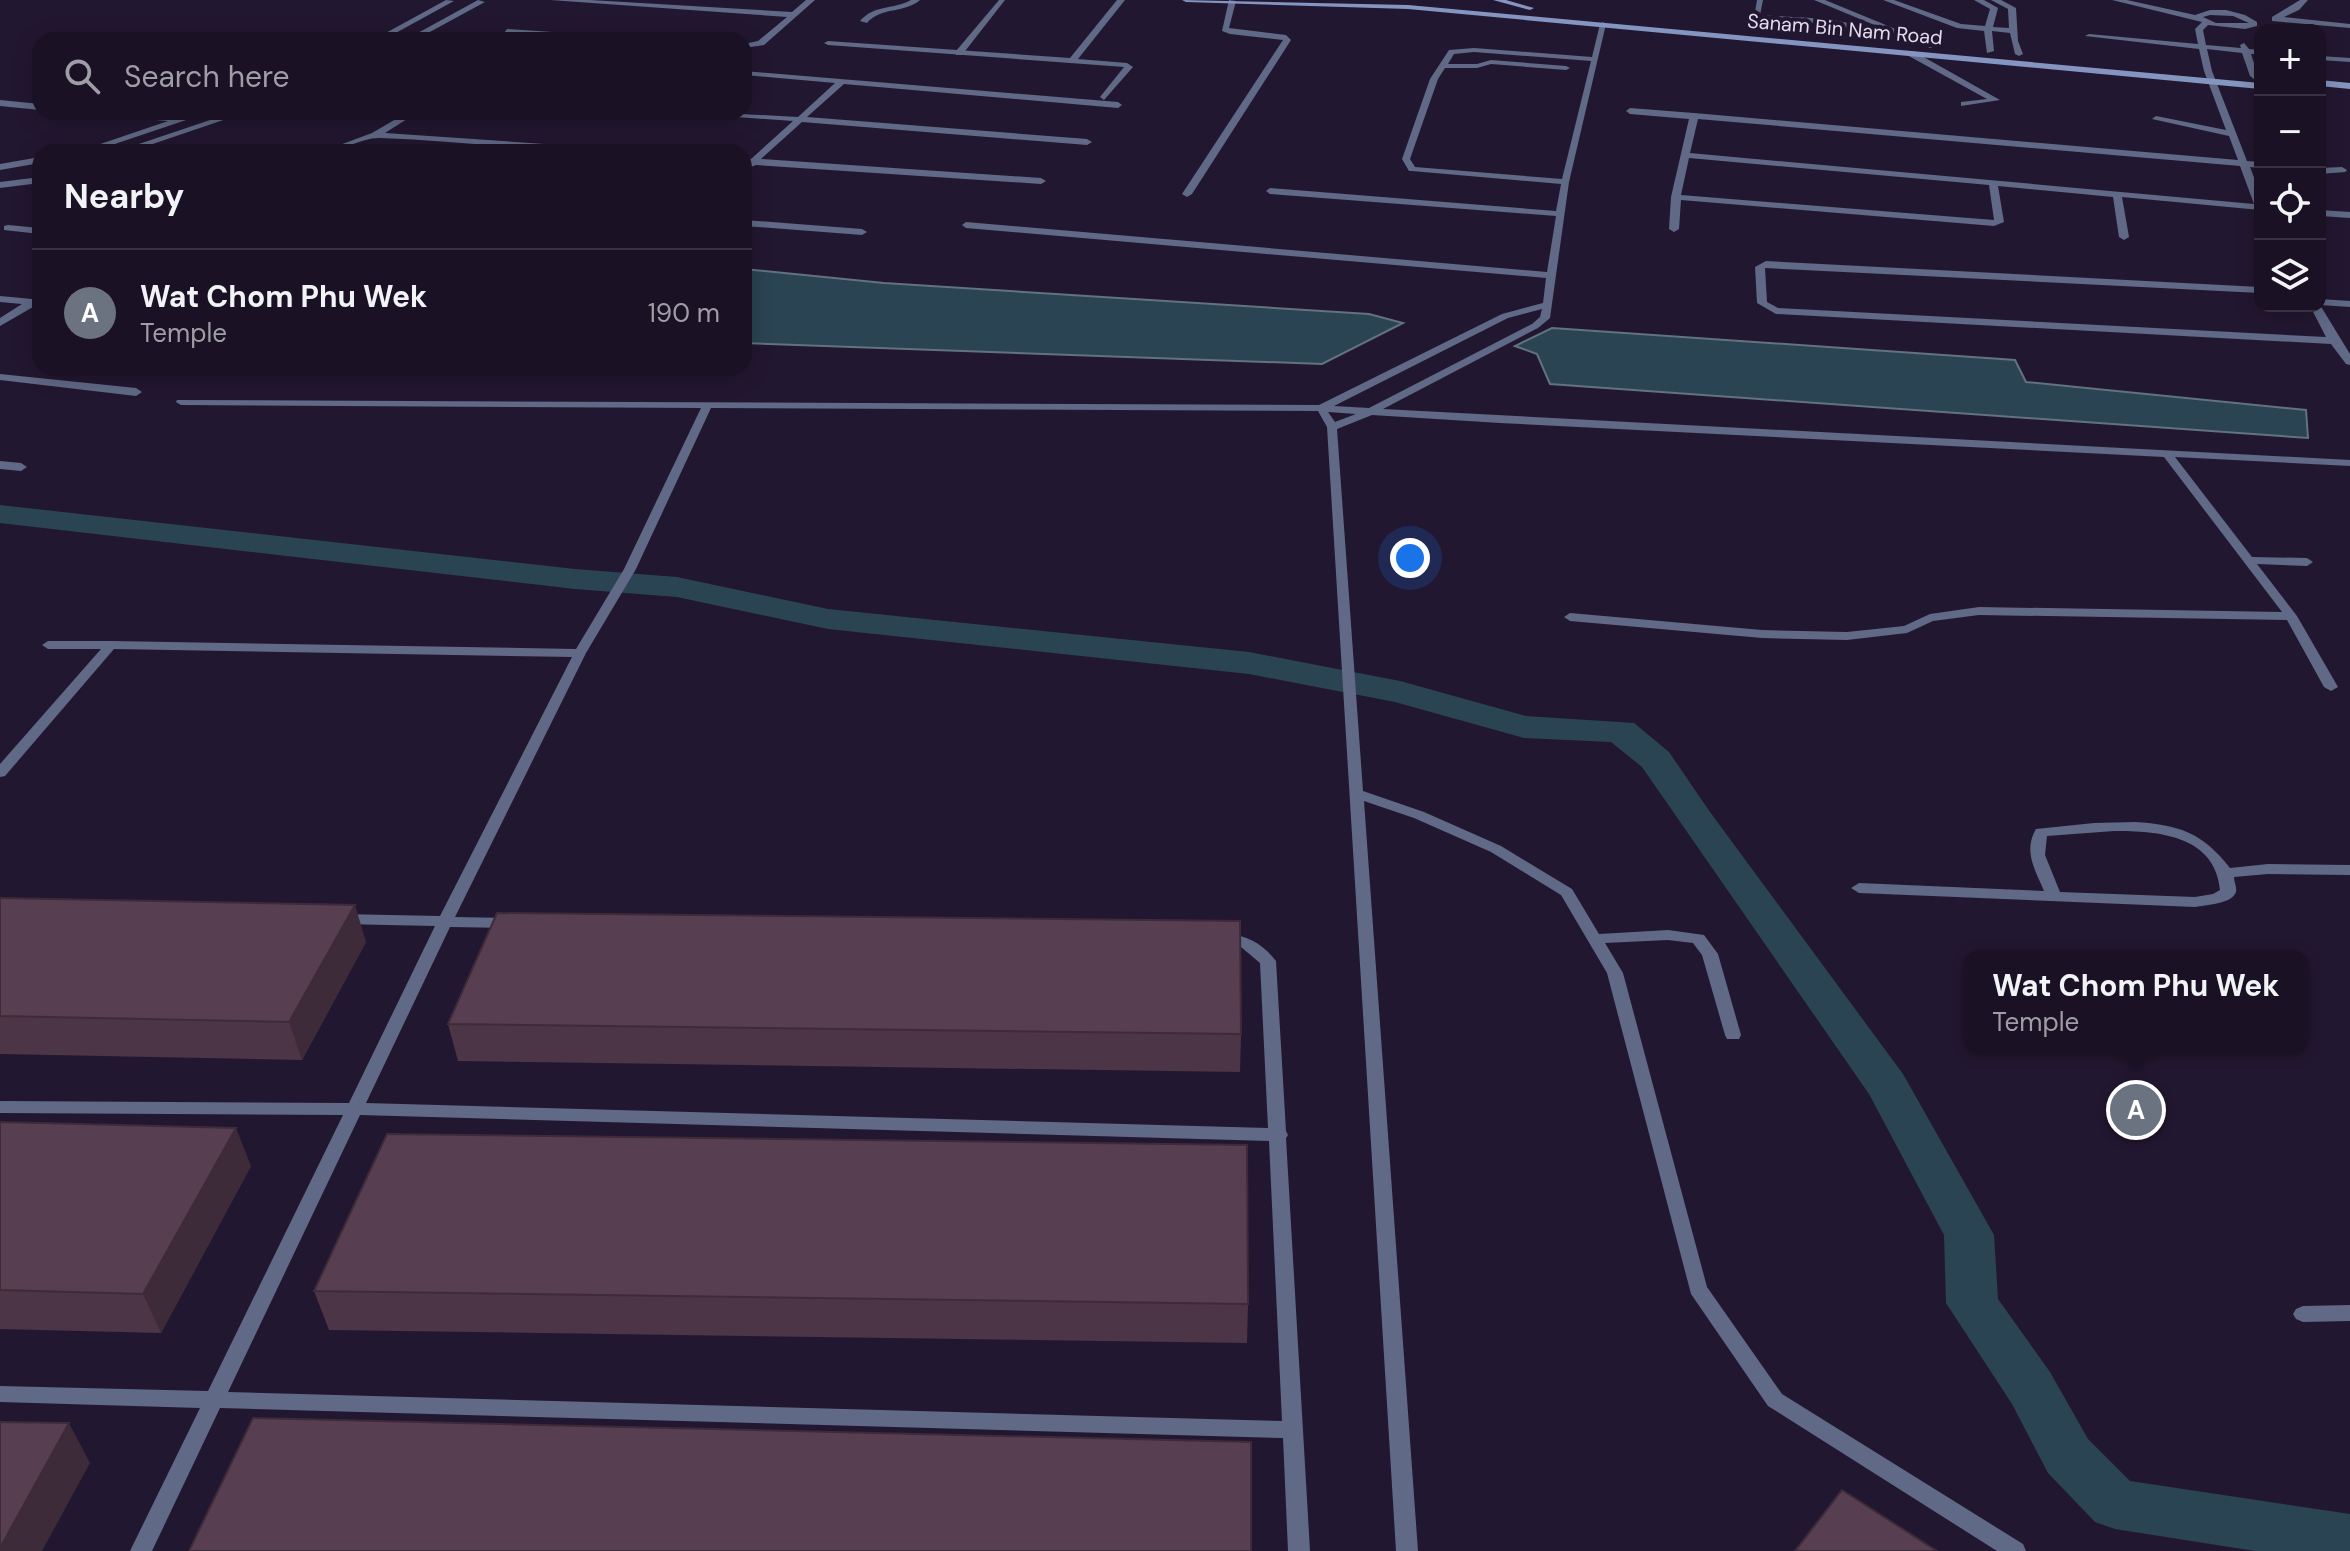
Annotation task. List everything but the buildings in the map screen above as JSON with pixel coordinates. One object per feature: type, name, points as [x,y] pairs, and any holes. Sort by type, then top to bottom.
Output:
[{"type":"main road","name":"Sanam Bin Nam Road","points":[[1186,0],[1436,3],[1530,8],[1933,46],[2048,62],[2210,76],[2254,76]]},
{"type":"main road","name":"Sanam Bin Nam Road","points":[[1422,0],[1603,24],[1910,53],[2019,54],[2048,62]]},
{"type":"main road","points":[[1497,0],[1530,8]]},
{"type":"main road","name":"Sanam Bin Nam Road","points":[[2210,76],[2254,85]]},
{"type":"main road","points":[[2326,84],[2350,86]]},
{"type":"main road","points":[[2326,92],[2350,94]]},
{"type":"street","points":[[554,0],[795,15]]},
{"type":"street","points":[[752,45],[761,43],[811,0]]},
{"type":"street","points":[[864,21],[876,9],[908,6],[916,0]]},
{"type":"street","points":[[1073,60],[1121,0]]},
{"type":"street","points":[[1818,0],[1933,46]]},
{"type":"street","points":[[1887,0],[1952,24],[2013,31]]},
{"type":"street","points":[[1978,0],[2012,8],[2013,31],[2019,54]]},
{"type":"street","points":[[2116,0],[2196,17],[2206,23],[2245,27]]},
{"type":"street","points":[[2275,19],[2304,0]]},
{"type":"street","points":[[392,32],[448,1],[485,1]]},
{"type":"street","points":[[425,32],[485,1]]},
{"type":"street","points":[[1187,194],[1287,40],[1225,29],[1232,1]]},
{"type":"street","points":[[1992,56],[1988,29],[1994,3]]},
{"type":"street","points":[[2196,17],[2203,13],[2226,13],[2253,21],[2275,19],[2350,26]]},
{"type":"street","points":[[2253,21],[2239,32],[2254,69]]},
{"type":"street","points":[[2206,23],[2199,29],[2210,76],[2254,193]]},
{"type":"street","points":[[507,31],[522,32]]},
{"type":"street","points":[[2089,36],[2254,52]]},
{"type":"street","points":[[828,43],[1127,65],[1129,67],[1104,97]]},
{"type":"street","points":[[1910,53],[1995,98],[1964,104]]},
{"type":"street","points":[[2326,58],[2350,60]]},
{"type":"street","points":[[752,74],[1118,105]]},
{"type":"street","points":[[752,159],[800,122],[842,81]]},
{"type":"street","points":[[0,103],[32,106]]},
{"type":"street","points":[[1630,111],[2097,146],[2254,164]]},
{"type":"street","points":[[1674,229],[1676,197],[1694,116]]},
{"type":"street","points":[[752,117],[1087,142]]},
{"type":"street","points":[[2156,119],[2231,134]]},
{"type":"street","points":[[107,144],[182,120],[212,124]]},
{"type":"street","points":[[146,144],[222,120]]},
{"type":"street","points":[[349,144],[375,135],[400,120]]},
{"type":"street","points":[[375,135],[503,144]]},
{"type":"street","points":[[1686,155],[2254,206]]},
{"type":"street","points":[[0,167],[32,161]]},
{"type":"street","points":[[752,161],[1041,181]]},
{"type":"street","points":[[2326,171],[2342,170]]},
{"type":"street","points":[[0,185],[32,181]]},
{"type":"street","points":[[1676,197],[1994,223],[1999,222],[1993,182]]},
{"type":"street","points":[[2117,194],[2124,237]]},
{"type":"street","points":[[2326,213],[2350,215]]},
{"type":"street","points":[[752,224],[862,232]]},
{"type":"street","points":[[8,228],[32,230]]},
{"type":"street","points":[[2254,290],[1766,264],[1760,267],[1759,272],[1762,303],[1776,311],[2334,341]]},
{"type":"street","points":[[0,299],[32,301]]},
{"type":"street","points":[[2326,302],[2350,304]]},
{"type":"street","points":[[0,323],[32,304]]},
{"type":"street","points":[[2318,312],[2350,362]]},
{"type":"street","points":[[0,377],[136,392]]},
{"type":"street","points":[[0,465],[21,467]]},
{"type":"lane","points":[[959,53],[1002,0]]},
{"type":"lane","points":[[1754,29],[1760,0]]},
{"type":"lane","points":[[1756,17],[1848,26],[1867,30],[1885,41]]},
{"type":"lane","points":[[1332,427],[1369,412],[1545,318],[1544,305],[1565,182],[1603,24]]},
{"type":"lane","points":[[1565,182],[1412,169],[1407,165],[1411,141],[1441,66],[1452,52],[1463,50],[1595,59]]},
{"type":"lane","points":[[1441,66],[1474,67],[1491,62],[1566,68]]},
{"type":"lane","points":[[1270,191],[1559,214]]},
{"type":"lane","points":[[966,225],[1549,275]]},
{"type":"lane","points":[[1321,408],[1505,316],[1544,305]]},
{"type":"lane","points":[[181,402],[1321,408],[2350,463]]},
{"type":"lane","points":[[141,1551],[445,921],[580,653],[630,569],[707,406]]},
{"type":"lane","points":[[1321,408],[1332,427],[1350,658],[1407,1551]]},
{"type":"lane","points":[[2167,454],[2291,616],[2331,687]]},
{"type":"lane","points":[[2248,560],[2307,562]]},
{"type":"lane","points":[[1570,617],[1762,634],[1847,636],[1907,629],[1930,618],[1979,611],[2291,616]]},
{"type":"lane","points":[[48,645],[580,653]]},
{"type":"lane","points":[[0,773],[111,645]]},
{"type":"lane","points":[[1359,794],[1419,815],[1496,849],[1567,892],[1615,973],[1698,1289],[1775,1400],[2015,1551]]},
{"type":"lane","points":[[1859,888],[2195,902],[2217,898],[2228,892],[2226,873],[2211,852],[2183,834],[2138,828],[2041,832],[2036,841],[2036,850],[2053,894]]},
{"type":"lane","points":[[2226,873],[2268,869],[2350,870]]},
{"type":"lane","points":[[318,919],[525,923]]},
{"type":"lane","points":[[1594,939],[1668,935],[1698,939],[1710,954],[1733,1035]]},
{"type":"lane","points":[[1206,939],[1245,942],[1268,961],[1299,1551]]},
{"type":"lane","points":[[0,1107],[354,1109],[1279,1135]]},
{"type":"lane","points":[[2303,1314],[2350,1313]]},
{"type":"lane","points":[[0,1394],[1294,1430]]},
{"type":"water","points":[[752,270],[884,283],[1369,314],[1403,323],[1322,364],[752,343]]},
{"type":"water","points":[[1552,328],[2015,360],[2026,382],[2306,410],[2308,438],[1550,384],[1537,354],[1515,346]]},
{"type":"waterway","points":[[0,514],[575,579],[677,587],[828,619],[1249,663],[1400,692],[1524,727],[1621,731],[1656,760],[1887,1086],[1969,1235],[1972,1303],[2031,1388],[2068,1456],[2115,1504],[2350,1540]]},
{"type":"place","name":"Wat Chom Phu Wek","points":[[2136,1110]]}]
